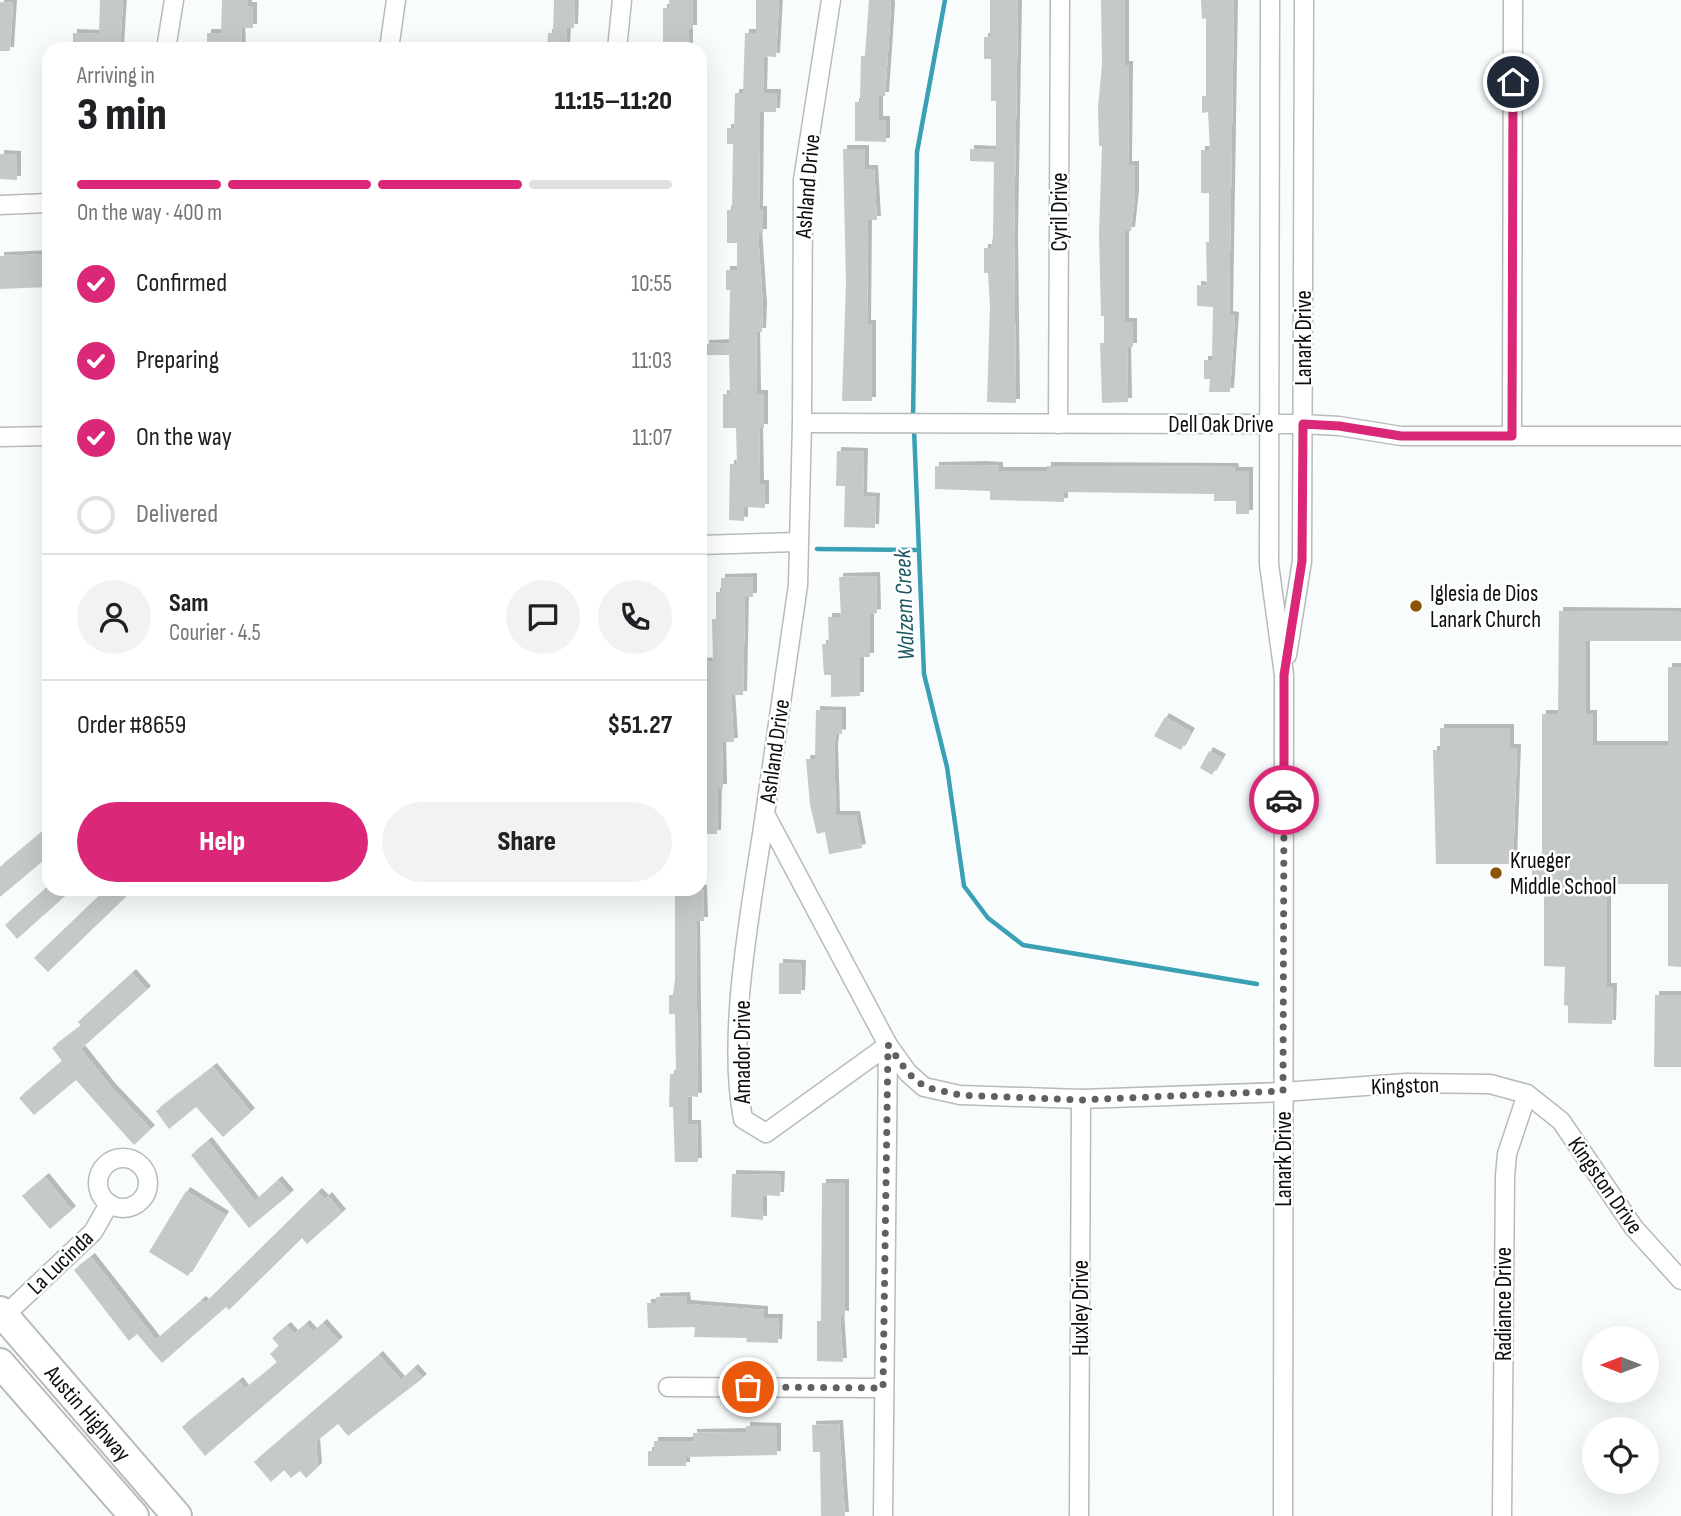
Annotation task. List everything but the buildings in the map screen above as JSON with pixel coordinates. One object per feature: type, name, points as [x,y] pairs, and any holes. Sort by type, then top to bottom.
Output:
[{"type":"main road","name":"Austin Highway","points":[[2,1313],[177,1516]]},
{"type":"main road","name":"Austin Highway","points":[[0,1363],[134,1516]]},
{"type":"street","points":[[167,42],[174,0]]},
{"type":"street","points":[[389,42],[397,0]]},
{"type":"street","points":[[618,42],[622,0]]},
{"type":"street","name":"Ashland Drive","points":[[831,0],[803,180],[802,423],[797,585],[765,814],[888,1045],[883,1516]]},
{"type":"street","name":"Cyril Drive","points":[[1058,424],[1060,0]]},
{"type":"street","name":"Lanark Drive","points":[[1270,0],[1269,564],[1284,675],[1283,1516]]},
{"type":"street","name":"Lanark Drive","points":[[1284,675],[1302,561],[1304,0]]},
{"type":"street","points":[[1512,436],[1513,0]]},
{"type":"street","points":[[0,205],[42,203]]},
{"type":"street","name":"Dell Oak Drive","points":[[802,423],[1303,424],[1339,426],[1401,436],[1681,436]]},
{"type":"street","points":[[4,440],[42,437]]},
{"type":"street","points":[[707,545],[798,542]]},
{"type":"street","name":"Amador Drive","points":[[765,814],[745,948],[741,1002],[740,1100],[743,1119],[766,1133],[888,1045]]},
{"type":"street","points":[[888,1045],[908,1073],[925,1087],[960,1095],[1081,1100],[1283,1091]]},
{"type":"street","name":"Kingston","points":[[1283,1091],[1406,1083],[1490,1084],[1527,1094]]},
{"type":"street","name":"Kingston Drive","points":[[1527,1094],[1561,1121],[1634,1228],[1681,1280]]},
{"type":"street","name":"Radiance Drive","points":[[1502,1516],[1505,1176],[1507,1154],[1527,1094]]},
{"type":"street","name":"Huxley Drive","points":[[1079,1516],[1081,1100]]},
{"type":"street","name":"La Lucinda","points":[[2,1313],[93,1232],[109,1204]]},
{"type":"street","points":[[668,1387],[883,1388]]},
{"type":"waterway","name":"Walzem Creek","points":[[913,420],[917,152],[945,0]]},
{"type":"waterway","name":"Walzem Creek","points":[[914,429],[924,674],[947,767],[964,886],[988,918],[1023,945],[1257,984]]},
{"type":"waterway","points":[[817,549],[916,550]]},
{"type":"way so far","points":[[748,1387],[883,1388],[888,1045],[908,1073],[925,1087],[960,1095],[1081,1100],[1283,1091],[1284,800]]},
{"type":"place","name":"Iglesia de Dios Lanark Church","points":[[1416,606]]},
{"type":"place","name":"Krueger Middle School","points":[[1496,873]]},
{"type":"route","points":[[1284,800],[1284,675],[1302,561],[1303,424],[1339,426],[1401,436],[1512,436],[1513,82]]}]
